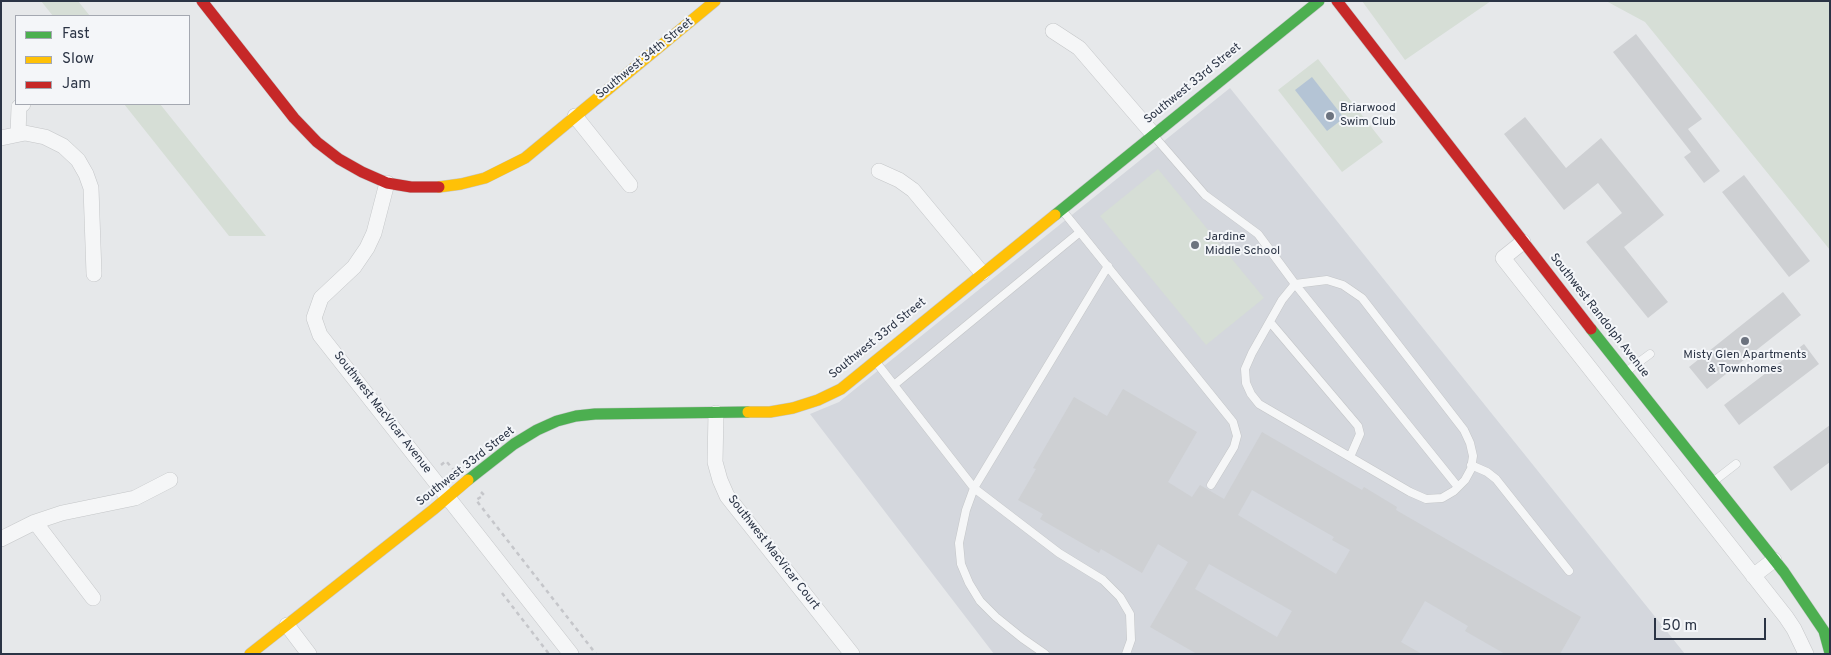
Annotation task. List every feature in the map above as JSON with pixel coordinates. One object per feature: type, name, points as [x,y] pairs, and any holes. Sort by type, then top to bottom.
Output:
[{"type":"street","points":[[202,1],[308,133],[339,159],[387,183]]},
{"type":"street","name":"Southwest 34th Street","points":[[387,183],[411,187],[436,188],[485,178],[505,169],[524,158],[715,1]]},
{"type":"street","name":"Southwest 33rd Street","points":[[250,654],[514,444],[557,421],[596,414],[770,412],[793,408],[818,400],[841,389],[1319,1]]},
{"type":"street","name":"Southwest Randolph Avenue","points":[[1337,1],[1625,373],[1774,560],[1824,631],[1830,653]]},
{"type":"street","points":[[1053,31],[1079,48],[1153,134]]},
{"type":"street","points":[[18,134],[19,107],[22,105]]},
{"type":"street","points":[[575,116],[630,185]]},
{"type":"street","points":[[1,138],[18,134],[36,134],[54,140],[71,152],[78,160],[86,174],[92,195],[94,274]]},
{"type":"street","points":[[879,171],[899,180],[913,190],[982,273]]},
{"type":"street","name":"Southwest MacVicar Avenue","points":[[387,183],[374,233],[367,248],[354,267],[321,298],[314,318],[320,335],[571,654]]},
{"type":"street","points":[[1523,242],[1503,258],[1794,629],[1806,654]]},
{"type":"street","name":"Southwest MacVicar Court","points":[[716,413],[715,462],[727,496],[852,654]]},
{"type":"street","points":[[1656,452],[1676,436]]},
{"type":"street","points":[[1,539],[35,522],[78,509],[135,498],[170,480]]},
{"type":"street","points":[[35,522],[93,598]]},
{"type":"street","points":[[1753,576],[1774,560]]},
{"type":"street","points":[[287,626],[309,654]]},
{"type":"lane","points":[[1153,134],[1205,195],[1258,234],[1295,284],[1458,488]]},
{"type":"lane","points":[[1062,209],[1233,422],[1237,436],[1234,447],[1211,485]]},
{"type":"lane","points":[[894,385],[1080,232]]},
{"type":"lane","points":[[1044,654],[996,617],[980,601],[969,583],[961,564],[959,543],[966,510],[974,488],[1108,266]]},
{"type":"lane","points":[[1327,280],[1344,285],[1362,298],[1464,430],[1473,456],[1465,480],[1458,488],[1442,498],[1426,499],[1410,492],[1259,404],[1251,394],[1246,383],[1245,369],[1270,322],[1282,300],[1295,284],[1327,280]]},
{"type":"lane","points":[[1270,322],[1358,426],[1360,434],[1350,457]]},
{"type":"lane","points":[[1625,373],[1650,354]]},
{"type":"lane","points":[[874,361],[974,488],[1059,553],[1103,580],[1120,597],[1130,614],[1131,640],[1126,654]]},
{"type":"lane","points":[[1712,482],[1736,464]]},
{"type":"lane","points":[[1471,465],[1496,478],[1569,571]]},
{"type":"path","points":[[481,506],[596,654]]},
{"type":"path","points":[[500,591],[549,654]]},
{"type":"shaded area","points":[[41,1],[78,1],[89,15],[52,15]]},
{"type":"shaded area","points":[[1362,1],[1491,1],[1405,60]]},
{"type":"shaded area","points":[[1606,1],[1830,1],[1830,250],[1645,22]]},
{"type":"shaded area","name":"Briarwood Swim Club","points":[[1318,59],[1383,142],[1342,172],[1278,90]]},
{"type":"shaded area","name":"Jardine Middle School","points":[[1230,88],[1685,654],[994,654],[810,414],[839,402]]},
{"type":"shaded area","points":[[125,105],[161,105],[266,236],[229,236]]},
{"type":"shaded area","points":[[1158,169],[1264,298],[1206,345],[1100,216]]},
{"type":"water","points":[[1312,77],[1344,118],[1327,131],[1295,90]]},
{"type":"building","points":[[1636,34],[1702,119],[1688,129],[1720,171],[1704,183],[1684,157],[1691,152],[1613,52]]},
{"type":"building","points":[[1525,117],[1566,168],[1601,138],[1664,215],[1624,247],[1668,302],[1648,318],[1586,242],[1622,213],[1598,183],[1564,210],[1504,134]]},
{"type":"building","points":[[1744,175],[1810,261],[1789,277],[1722,192]]},
{"type":"building","name":"Misty Glen Apartments & Townhomes","points":[[1783,292],[1801,315],[1707,389],[1689,367]]},
{"type":"building","points":[[1804,344],[1819,364],[1739,425],[1724,405]]},
{"type":"building","points":[[1123,389],[1197,432],[1168,482],[1192,497],[1200,485],[1224,499],[1262,432],[1362,490],[1364,487],[1397,507],[1396,510],[1581,617],[1560,654],[1505,654],[1465,631],[1468,626],[1425,601],[1401,642],[1422,654],[1197,654],[1150,627],[1188,562],[1158,544],[1142,573],[1101,549],[1099,553],[1040,519],[1043,514],[1018,500],[1036,469],[1033,468],[1074,397],[1107,416]],"holes":[[[1252,490],[1334,537],[1332,540],[1350,550],[1336,574],[1238,515]],[[1209,564],[1292,611],[1277,637],[1195,589]]]},
{"type":"building","points":[[1830,425],[1830,462],[1791,491],[1773,467]]},
{"type":"traffic: fast","points":[[1055,215],[1319,1]]},
{"type":"traffic: fast","points":[[1591,329],[1784,572],[1824,631],[1830,653]]},
{"type":"traffic: fast","points":[[468,480],[514,444],[537,430],[557,421],[576,416],[595,414],[748,412]]},
{"type":"traffic: slow","points":[[439,187],[485,178],[525,158],[715,1]]},
{"type":"traffic: slow","points":[[748,412],[770,412],[793,408],[818,400],[841,389],[1055,215]]},
{"type":"traffic: slow","points":[[250,654],[468,480]]},
{"type":"traffic: jam","points":[[202,1],[294,118],[317,142],[339,159],[387,183],[411,187],[439,187]]},
{"type":"traffic: jam","points":[[1337,1],[1591,329]]},
{"type":"place","name":"Briarwood Swim Club","points":[[1330,116]]},
{"type":"place","name":"Jardine Middle School","points":[[1195,245]]},
{"type":"place","name":"Misty Glen Apartments & Townhomes","points":[[1745,341]]}]
